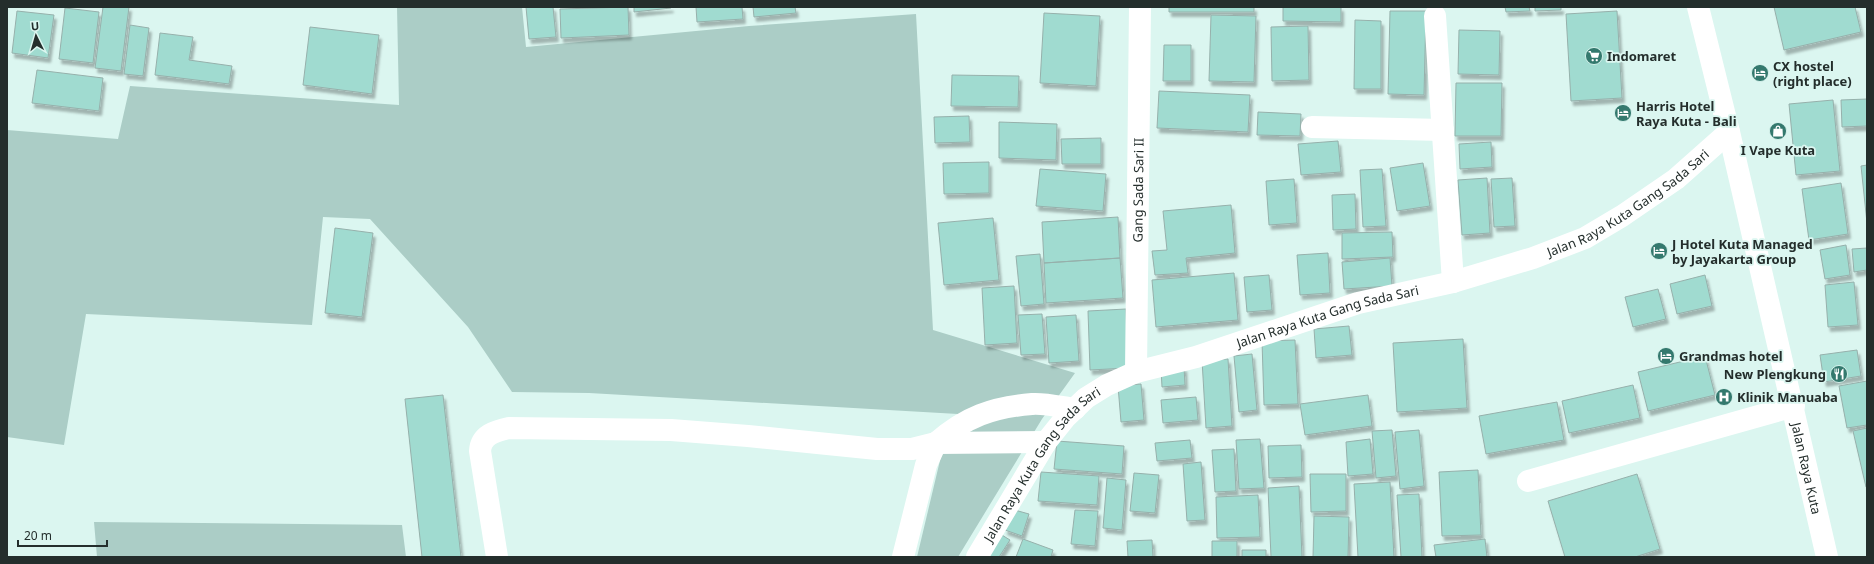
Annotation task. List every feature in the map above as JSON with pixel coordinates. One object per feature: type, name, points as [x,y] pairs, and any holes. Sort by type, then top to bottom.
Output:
[{"type":"street","name":"Gang Sada Sari II","points":[[1136,372],[1140,7]]},
{"type":"street","name":"Jalan Raya Kuta","points":[[1698,7],[1730,132],[1794,406],[1827,557]]},
{"type":"street","points":[[1435,16],[1452,282]]},
{"type":"street","points":[[1312,127],[1443,130]]},
{"type":"street","name":"Jalan Raya Kuta Gang Sada Sari","points":[[977,557],[1046,442],[1086,398],[1107,385],[1136,372],[1196,357],[1358,303],[1452,282],[1533,258],[1585,238],[1622,216],[1676,179],[1730,132]]},
{"type":"street","points":[[903,557],[926,465],[936,444],[952,429],[971,417],[1000,409],[1033,404],[1075,409]]},
{"type":"street","points":[[1528,481],[1794,406]]},
{"type":"street","points":[[497,557],[480,451],[484,438],[498,431],[509,428],[671,430],[877,449],[912,449],[936,444],[1046,442]]},
{"type":"green space","points":[[397,7],[522,7],[526,47],[749,26],[916,14],[933,330],[1075,373],[1042,419],[958,557],[917,557],[942,452],[958,414],[589,393],[512,392],[468,327],[370,219],[323,217],[312,325],[86,314],[64,445],[7,437],[7,130],[118,139],[130,86],[399,105]]},
{"type":"green space","points":[[94,522],[402,525],[406,557],[97,557]]},
{"type":"building","points":[[103,7],[129,7],[121,71],[95,68]]},
{"type":"building","points":[[526,7],[553,7],[556,37],[529,39]]},
{"type":"building","points":[[628,7],[629,35],[561,38],[560,9]]},
{"type":"building","points":[[634,7],[671,7],[671,8],[634,12]]},
{"type":"building","points":[[696,7],[742,7],[743,19],[697,22]]},
{"type":"building","points":[[753,7],[795,7],[796,13],[754,17]]},
{"type":"building","points":[[1169,7],[1254,7],[1254,12],[1169,12]]},
{"type":"building","points":[[1283,7],[1341,7],[1341,22],[1283,21]]},
{"type":"building","points":[[1505,7],[1529,7],[1530,11],[1506,12]]},
{"type":"building","points":[[1535,7],[1561,7],[1561,10],[1535,11]]},
{"type":"building","points":[[1774,7],[1855,7],[1861,32],[1784,50]]},
{"type":"building","points":[[65,8],[99,12],[93,63],[59,59]]},
{"type":"building","points":[[17,11],[54,15],[48,58],[12,53]]},
{"type":"building","points":[[1390,11],[1426,11],[1424,95],[1388,94]]},
{"type":"building","name":"Indomaret","points":[[1617,11],[1622,98],[1571,101],[1566,14]]},
{"type":"building","points":[[1044,13],[1100,16],[1096,86],[1040,83]]},
{"type":"building","points":[[1211,15],[1256,16],[1254,82],[1209,81]]},
{"type":"building","points":[[1355,20],[1381,21],[1381,89],[1354,89]]},
{"type":"building","points":[[130,25],[149,28],[143,76],[124,74]]},
{"type":"building","points":[[1308,26],[1309,80],[1272,81],[1271,27]]},
{"type":"building","points":[[310,27],[379,35],[372,94],[303,85]]},
{"type":"building","points":[[1459,30],[1500,31],[1499,75],[1458,74]]},
{"type":"building","points":[[160,33],[193,37],[189,60],[232,66],[229,84],[155,75]]},
{"type":"building","points":[[1164,45],[1191,45],[1191,81],[1163,81]]},
{"type":"building","points":[[37,70],[103,78],[99,111],[32,103]]},
{"type":"building","points":[[952,75],[1019,76],[1018,107],[951,106]]},
{"type":"building","points":[[1456,83],[1502,83],[1501,136],[1455,136]]},
{"type":"building","points":[[1159,91],[1250,95],[1248,132],[1157,128]]},
{"type":"building","points":[[1867,99],[1867,126],[1842,127],[1841,100]]},
{"type":"building","points":[[1833,100],[1840,171],[1796,175],[1789,104]]},
{"type":"building","points":[[1258,112],[1301,114],[1300,136],[1257,135]]},
{"type":"building","points":[[969,116],[970,142],[935,143],[934,117]]},
{"type":"building","points":[[999,122],[1057,124],[1056,160],[999,158]]},
{"type":"building","points":[[1101,138],[1101,164],[1062,164],[1061,139]]},
{"type":"building","points":[[1338,141],[1341,172],[1301,175],[1298,144]]},
{"type":"building","points":[[1491,142],[1492,167],[1460,169],[1459,144]]},
{"type":"building","points":[[989,162],[989,193],[944,194],[943,163]]},
{"type":"building","points":[[1423,163],[1430,206],[1397,211],[1390,168]]},
{"type":"building","points":[[1867,165],[1867,223],[1861,166]]},
{"type":"building","points":[[1040,169],[1106,174],[1103,211],[1036,206]]},
{"type":"building","points":[[1382,169],[1386,226],[1363,227],[1360,170]]},
{"type":"building","points":[[1487,178],[1490,233],[1462,235],[1458,180]]},
{"type":"building","points":[[1512,178],[1515,226],[1494,227],[1491,179]]},
{"type":"building","points":[[1294,179],[1297,223],[1269,225],[1266,181]]},
{"type":"building","points":[[1841,183],[1848,234],[1809,240],[1802,189]]},
{"type":"building","points":[[1355,194],[1356,229],[1333,230],[1332,195]]},
{"type":"building","points":[[1231,205],[1235,253],[1186,258],[1188,273],[1155,275],[1152,251],[1167,250],[1163,211]]},
{"type":"building","points":[[1118,217],[1120,258],[1044,263],[1042,222]]},
{"type":"building","points":[[993,218],[999,280],[944,285],[938,223]]},
{"type":"building","points":[[335,228],[373,233],[362,317],[325,313]]},
{"type":"building","points":[[1392,232],[1393,257],[1342,259],[1342,233]]},
{"type":"building","points":[[1846,245],[1850,275],[1825,279],[1820,250]]},
{"type":"building","points":[[1867,248],[1867,270],[1854,272],[1852,249]]},
{"type":"building","points":[[1328,253],[1330,293],[1300,295],[1297,255]]},
{"type":"building","points":[[1040,254],[1044,304],[1021,306],[1016,256]]},
{"type":"building","points":[[1120,258],[1123,298],[1046,303],[1044,263]]},
{"type":"building","points":[[1390,258],[1392,286],[1344,289],[1342,262]]},
{"type":"building","points":[[1234,273],[1238,320],[1156,327],[1152,280]]},
{"type":"building","points":[[1269,275],[1272,310],[1247,312],[1244,277]]},
{"type":"building","points":[[1705,275],[1712,306],[1677,314],[1670,284]]},
{"type":"building","points":[[1854,282],[1858,325],[1828,327],[1825,285]]},
{"type":"building","points":[[1014,286],[1017,343],[985,345],[982,288]]},
{"type":"building","points":[[1658,289],[1666,319],[1633,327],[1625,297]]},
{"type":"building","points":[[1126,309],[1128,368],[1090,370],[1088,311]]},
{"type":"building","points":[[1042,314],[1045,354],[1021,355],[1018,315]]},
{"type":"building","points":[[1076,315],[1079,361],[1049,363],[1046,317]]},
{"type":"building","points":[[1349,326],[1352,355],[1316,358],[1314,329]]},
{"type":"building","points":[[1463,339],[1467,408],[1397,412],[1393,343]]},
{"type":"building","points":[[1295,340],[1298,404],[1264,405],[1262,341]]},
{"type":"building","points":[[1857,350],[1861,376],[1824,382],[1820,355]]},
{"type":"building","points":[[1252,354],[1257,410],[1239,412],[1234,356]]},
{"type":"building","points":[[1705,356],[1715,395],[1648,411],[1638,372]]},
{"type":"building","points":[[1228,359],[1232,426],[1206,428],[1202,360]]},
{"type":"building","points":[[1184,367],[1185,385],[1162,387],[1161,369]]},
{"type":"building","points":[[1867,381],[1867,425],[1847,428],[1839,386]]},
{"type":"building","points":[[1141,384],[1144,420],[1121,422],[1118,386]]},
{"type":"building","points":[[1633,385],[1640,418],[1569,433],[1562,401]]},
{"type":"building","points":[[443,395],[461,557],[422,557],[405,399]]},
{"type":"building","points":[[1368,395],[1372,426],[1305,435],[1300,404]]},
{"type":"building","points":[[1196,397],[1198,420],[1163,423],[1161,400]]},
{"type":"building","points":[[1557,402],[1564,440],[1486,454],[1479,416]]},
{"type":"building","points":[[1867,428],[1867,486],[1866,487],[1853,431]]},
{"type":"building","points":[[1392,430],[1396,476],[1376,478],[1372,431]]},
{"type":"building","points":[[1419,430],[1424,486],[1400,489],[1395,432]]},
{"type":"building","points":[[1260,439],[1264,488],[1239,489],[1236,440]]},
{"type":"building","points":[[1370,439],[1373,474],[1348,476],[1346,442]]},
{"type":"building","points":[[1190,440],[1192,458],[1157,461],[1155,443]]},
{"type":"building","points":[[1057,441],[1124,446],[1122,474],[1054,469]]},
{"type":"building","points":[[1301,445],[1302,477],[1269,478],[1268,446]]},
{"type":"building","points":[[1234,449],[1236,491],[1215,492],[1212,450]]},
{"type":"building","points":[[1201,462],[1205,520],[1187,521],[1183,464]]},
{"type":"building","points":[[1478,470],[1481,535],[1442,536],[1439,472]]},
{"type":"building","points":[[1041,472],[1099,476],[1097,505],[1038,501]]},
{"type":"building","points":[[1134,473],[1159,475],[1155,513],[1130,511]]},
{"type":"building","points":[[1310,474],[1346,474],[1346,511],[1311,512]]},
{"type":"building","points":[[1637,474],[1660,549],[1635,557],[1565,557],[1548,501]]},
{"type":"building","points":[[1107,478],[1126,480],[1122,530],[1103,528]]},
{"type":"building","points":[[1390,482],[1394,557],[1358,557],[1354,484]]},
{"type":"building","points":[[1299,486],[1302,557],[1271,557],[1268,488]]},
{"type":"building","points":[[1419,494],[1422,557],[1401,557],[1397,495]]},
{"type":"building","points":[[1258,495],[1260,537],[1217,538],[1216,497]]},
{"type":"building","points":[[1011,509],[1029,514],[1022,536],[1005,530]]},
{"type":"building","points":[[1075,510],[1098,511],[1095,546],[1071,544]]},
{"type":"building","points":[[1314,516],[1349,517],[1348,557],[1313,557]]},
{"type":"building","points":[[997,532],[1010,540],[999,557],[982,557]]},
{"type":"building","points":[[1023,539],[1053,550],[1051,557],[1016,557]]},
{"type":"building","points":[[1485,539],[1487,557],[1436,557],[1434,545]]},
{"type":"building","points":[[1152,540],[1153,557],[1128,557],[1127,541]]},
{"type":"building","points":[[1212,541],[1237,541],[1237,557],[1212,557]]},
{"type":"building","points":[[1242,550],[1266,550],[1266,557],[1242,557]]},
{"type":"place","name":"Indomaret","points":[[1594,56]]},
{"type":"place","name":"CX hostel (right place)","points":[[1760,73]]},
{"type":"place","name":"Harris Hotel Raya Kuta - Bali","points":[[1623,113]]},
{"type":"place","name":"I Vape Kuta","points":[[1778,131]]},
{"type":"place","name":"J Hotel Kuta Managed by Jayakarta Group","points":[[1659,251]]},
{"type":"place","name":"Grandmas hotel","points":[[1666,356]]},
{"type":"place","name":"New Plengkung","points":[[1839,374]]},
{"type":"place","name":"Klinik Manuaba","points":[[1724,397]]}]
